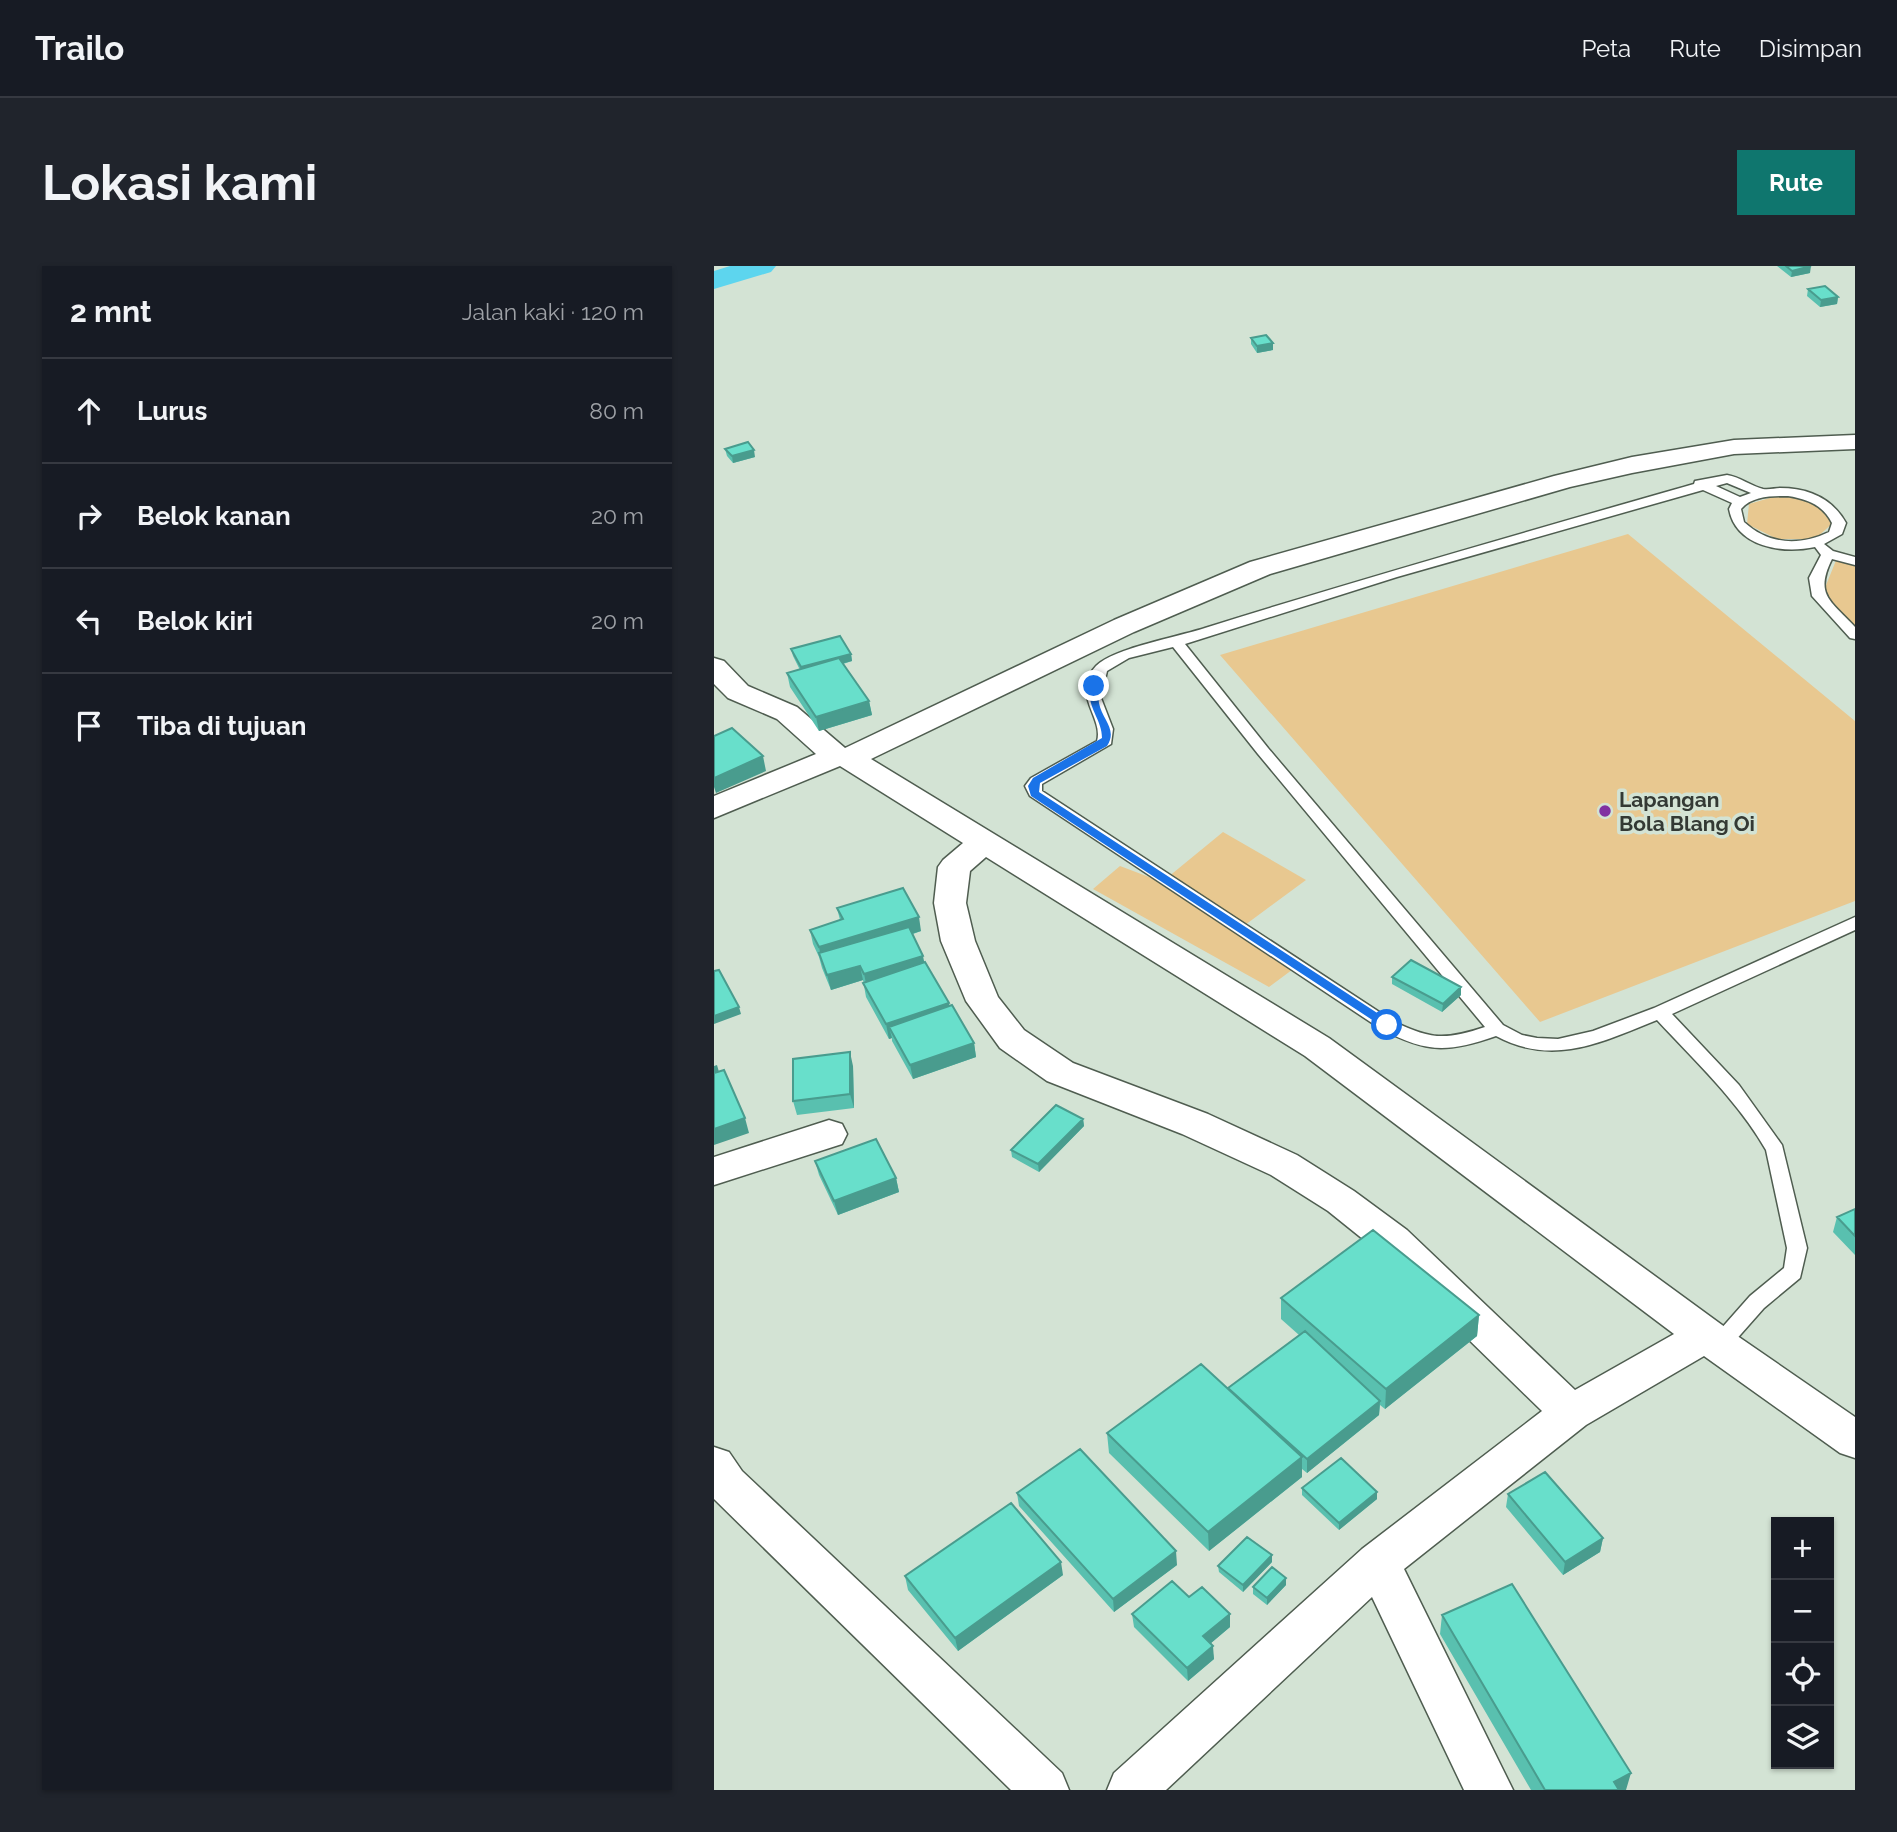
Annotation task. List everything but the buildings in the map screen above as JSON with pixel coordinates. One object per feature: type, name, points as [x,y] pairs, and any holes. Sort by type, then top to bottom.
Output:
[{"type":"street","points":[[714,808],[842,757],[1124,626],[1261,568],[1563,481],[1632,465],[1734,447],[1855,442]]},
{"type":"street","points":[[714,667],[738,692],[787,713],[842,757],[1317,1047],[1712,1340],[1855,1440]]},
{"type":"street","points":[[985,842],[954,867],[950,903],[958,941],[983,1001],[1012,1039],[1060,1072],[1195,1125],[1284,1165],[1341,1200],[1393,1241],[1571,1413]]},
{"type":"street","points":[[714,1171],[830,1134]]},
{"type":"street","points":[[1131,1790],[1378,1563],[1571,1413],[1712,1340]]},
{"type":"street","points":[[714,1465],[727,1484],[1045,1790]]},
{"type":"street","points":[[1378,1563],[1489,1790]]},
{"type":"lane","points":[[1497,1029],[1440,1045],[1419,1042],[1387,1025],[1035,793],[1033,786],[1037,781],[1103,744],[1107,732],[1093,694],[1101,669],[1124,655],[1176,642],[1392,574],[1700,484],[1736,479],[1762,493]]},
{"type":"lane","points":[[1700,484],[1740,502]]},
{"type":"lane","points":[[1762,493],[1804,495],[1822,502],[1835,512],[1839,523],[1835,534],[1816,543],[1782,545],[1755,537],[1738,523],[1735,509],[1740,502],[1762,493]]},
{"type":"lane","points":[[1816,543],[1828,554],[1855,561]]},
{"type":"lane","points":[[1828,554],[1816,578],[1819,596],[1855,635]]},
{"type":"lane","points":[[1176,642],[1262,751],[1497,1029],[1511,1039],[1526,1044],[1576,1045],[1660,1012],[1855,923]]},
{"type":"lane","points":[[1660,1012],[1733,1090],[1767,1136],[1775,1150],[1797,1248],[1793,1272],[1712,1340]]},
{"type":"shaded area","points":[[1780,495],[1817,503],[1833,523],[1815,539],[1777,539],[1747,524],[1749,504]]},
{"type":"shaded area","name":"Lapangan Bola Blang Oi","points":[[1628,534],[1855,721],[1855,901],[1540,1022],[1220,655]]},
{"type":"shaded area","points":[[1837,558],[1855,565],[1855,629],[1822,595]]},
{"type":"shaded area","points":[[1223,832],[1306,880],[1245,925],[1304,961],[1269,987],[1093,889],[1120,866],[1162,882]]},
{"type":"waterway","points":[[714,280],[761,266]]},
{"type":"place","name":"Lapangan Bola Blang Oi","points":[[1605,811]]},
{"type":"route","points":[[1094,686],[1095,705],[1107,738],[1103,744],[1037,781],[1033,786],[1035,793],[1387,1025]]}]
